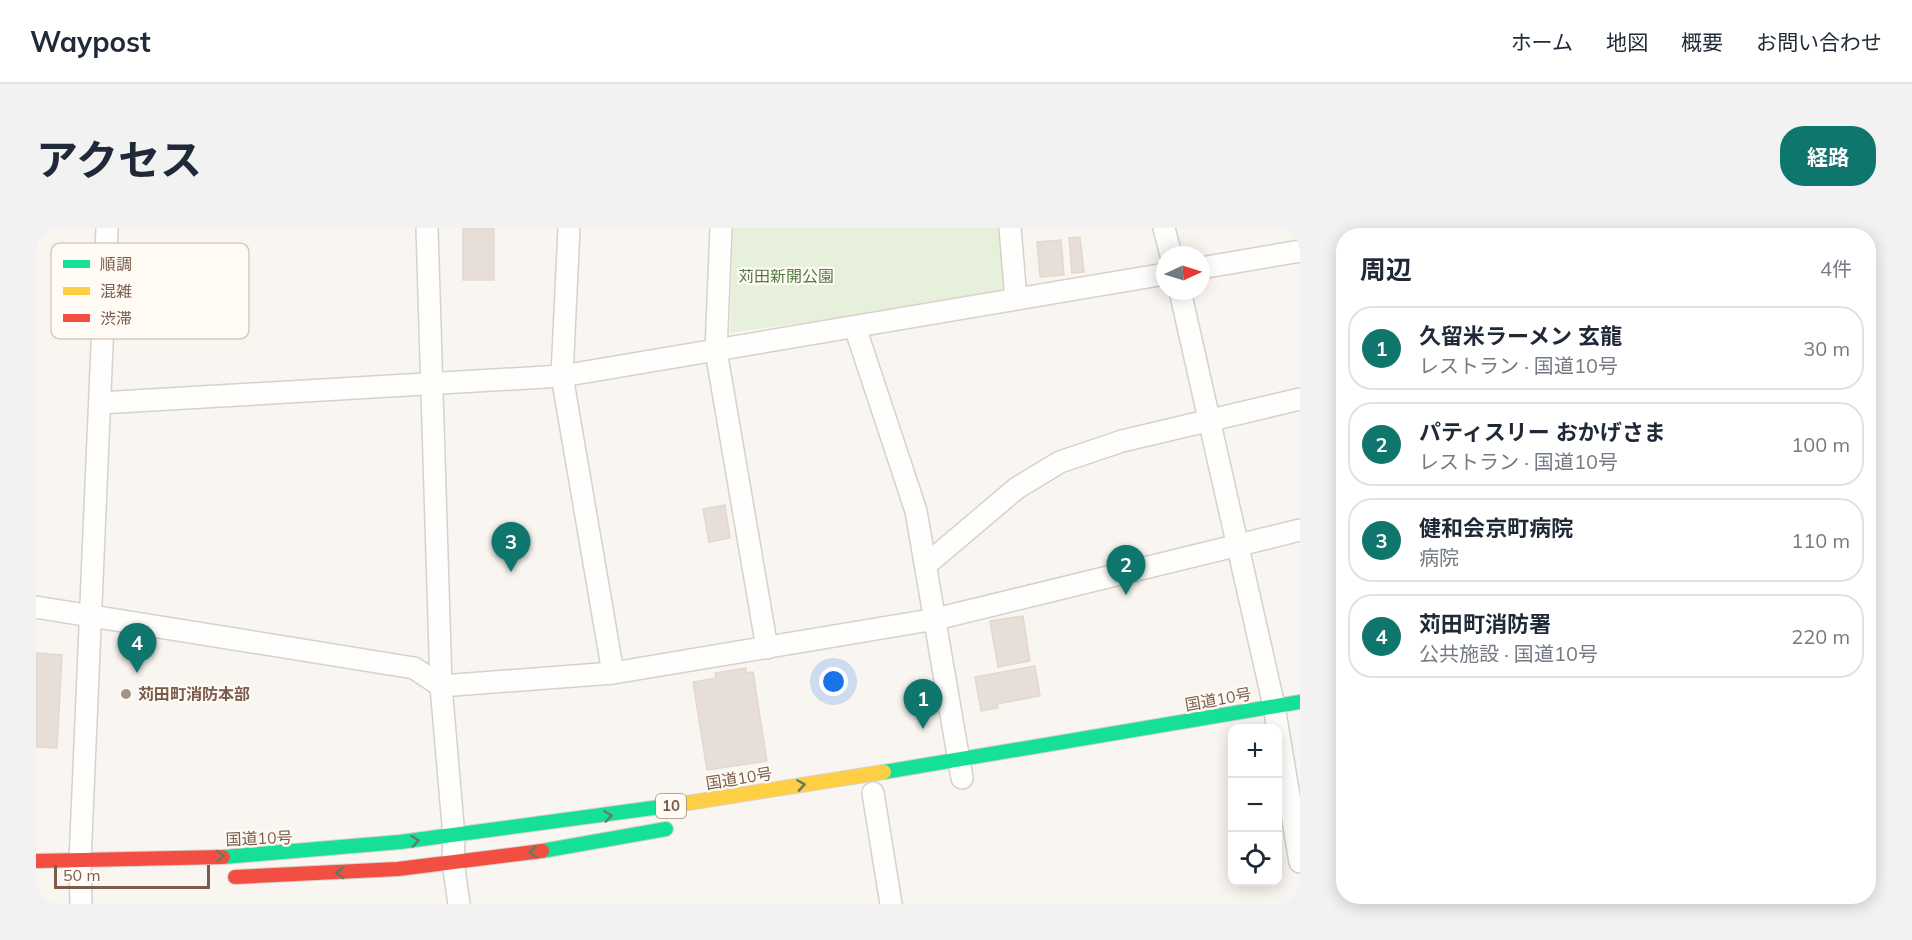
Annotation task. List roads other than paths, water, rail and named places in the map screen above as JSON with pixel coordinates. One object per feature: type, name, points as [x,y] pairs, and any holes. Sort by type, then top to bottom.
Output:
[{"type":"highway","name":"国道10号","points":[[36,861],[80,874],[454,837],[608,816],[962,774],[1277,719],[1300,702]]},
{"type":"highway","name":"10","points":[[222,878],[281,877],[453,862],[562,849],[682,826]]},
{"type":"street","points":[[106,243],[107,228]]},
{"type":"street","points":[[427,228],[434,383],[441,686],[454,837],[453,862],[459,904]]},
{"type":"street","points":[[569,228],[562,376],[613,673]]},
{"type":"street","points":[[721,228],[716,351],[767,648]]},
{"type":"street","points":[[1010,228],[1016,299]]},
{"type":"street","points":[[1164,228],[1169,246]]},
{"type":"street","points":[[1210,266],[1300,251]]},
{"type":"street","points":[[100,403],[562,376],[1156,276]]},
{"type":"street","points":[[1182,300],[1207,421],[1238,544],[1277,719],[1300,862]]},
{"type":"street","points":[[855,327],[916,511],[962,774]]},
{"type":"street","points":[[81,904],[80,874],[103,339]]},
{"type":"street","points":[[927,564],[1017,488],[1060,462],[1122,441],[1300,399]]},
{"type":"street","points":[[36,607],[90,618],[414,668],[441,686],[613,673],[936,619],[1300,530]]},
{"type":"street","points":[[873,793],[891,904]]},
{"type":"place","name":"健和会京町病院","points":[[511,572]]},
{"type":"place","name":"パティスリー おかげさま","points":[[1126,595]]},
{"type":"place","name":"苅田町消防署","points":[[137,673]]},
{"type":"place","name":"苅田町消防本部","points":[[126,694]]},
{"type":"place","name":"久留米ラーメン 玄龍","points":[[923,729]]},
{"type":"park label","name":"苅田新開公園","points":[[786,276]]}]
